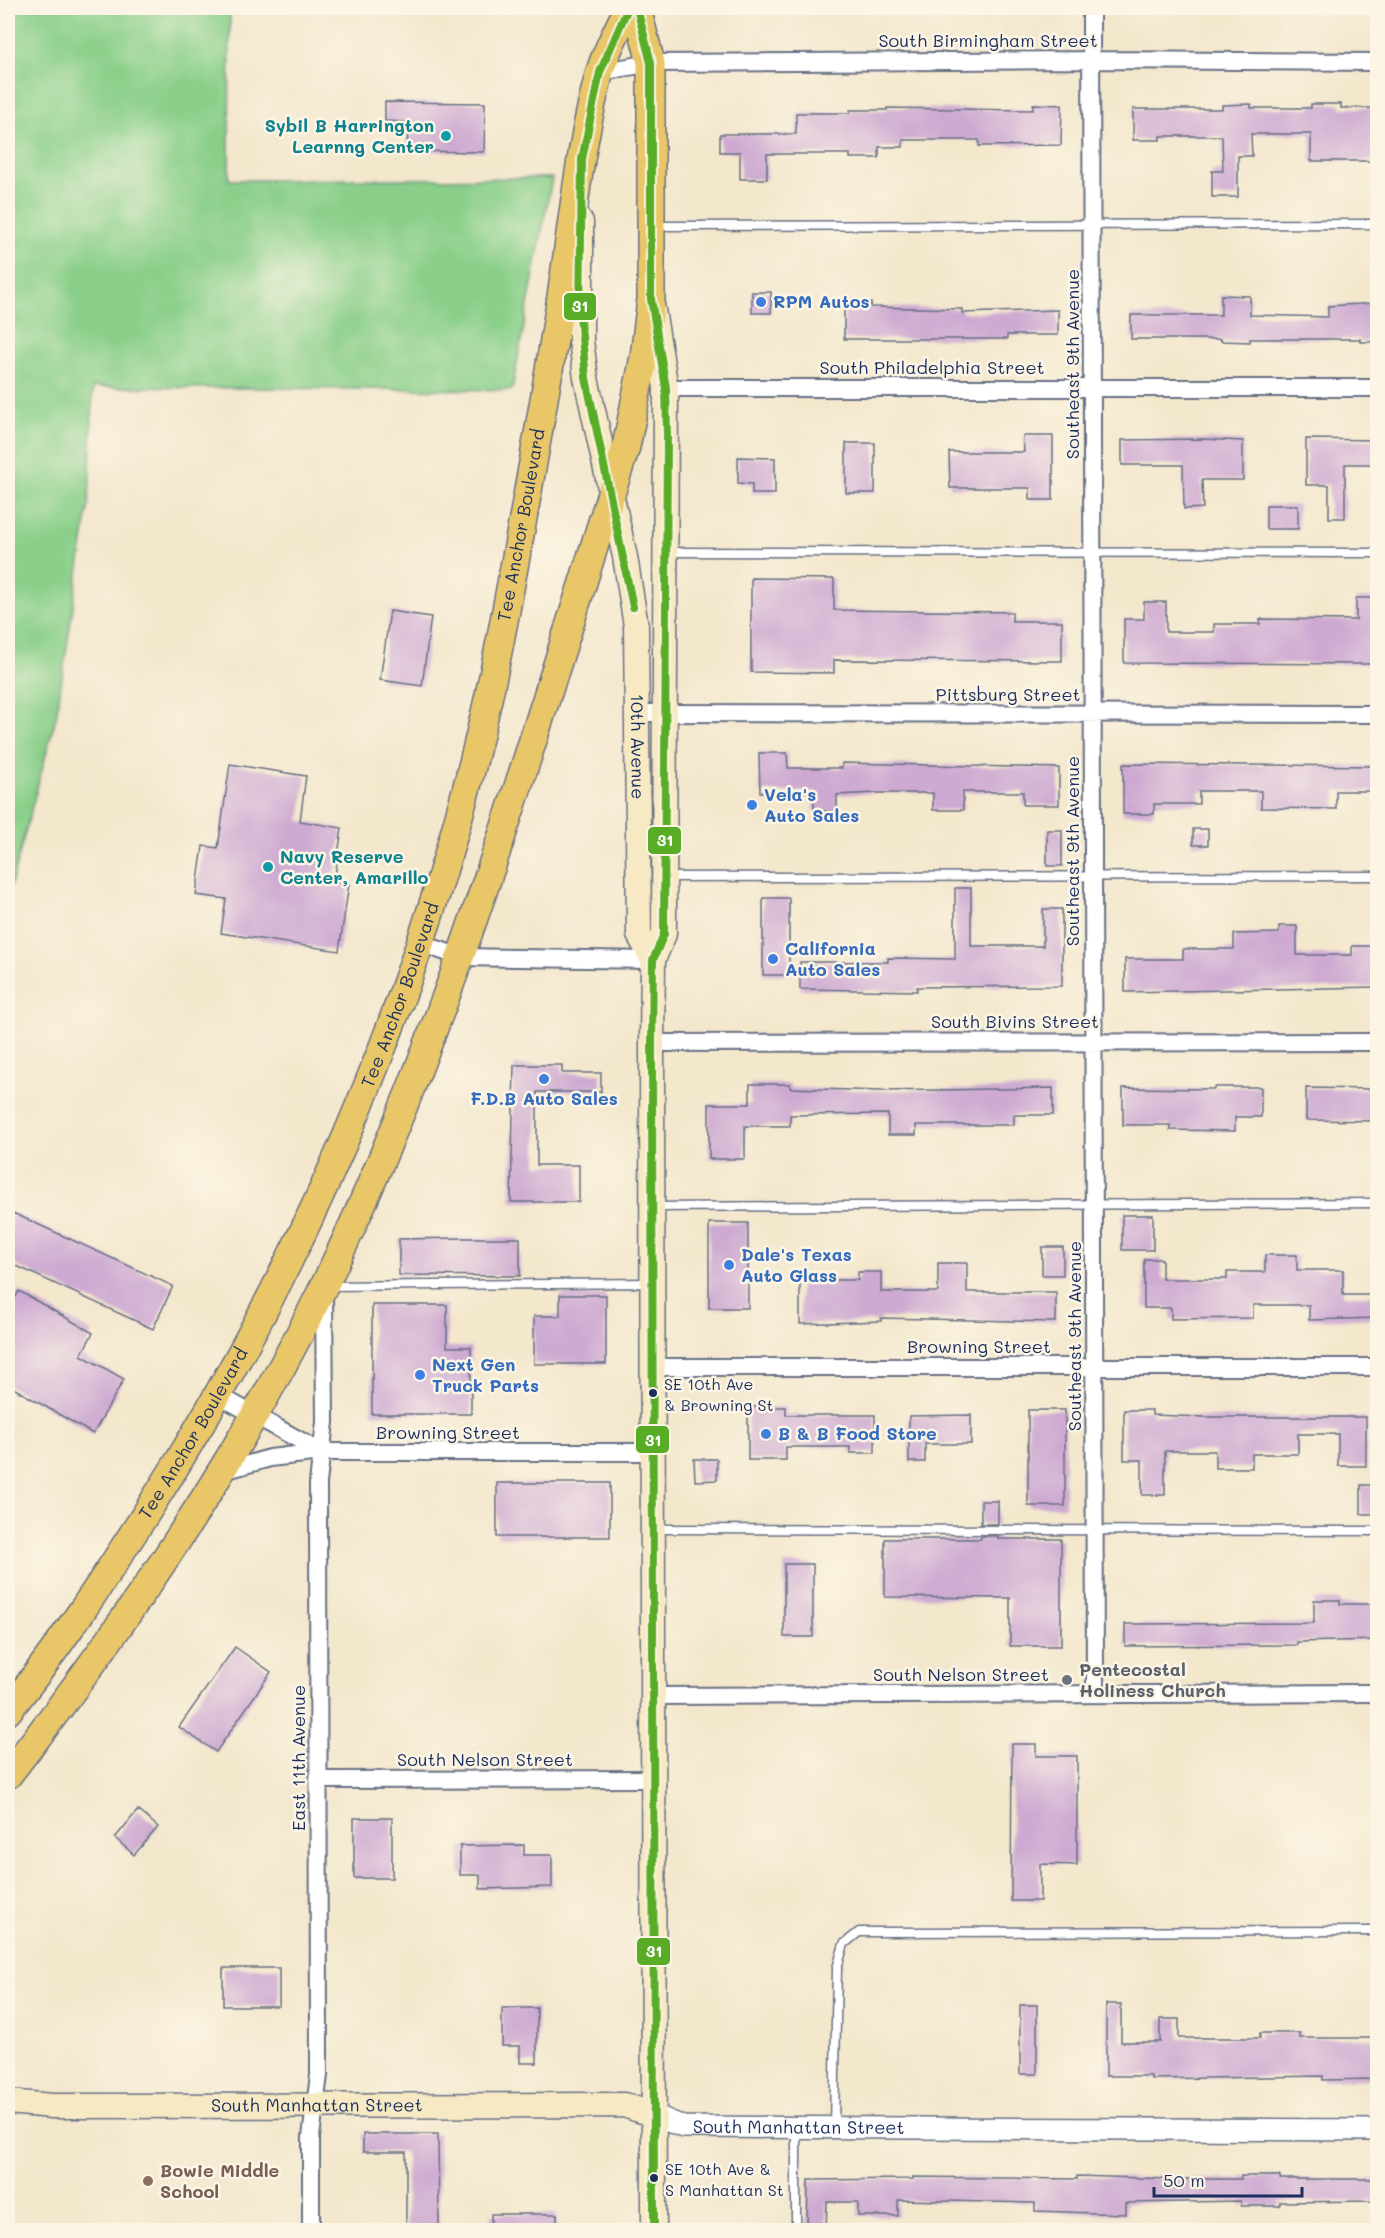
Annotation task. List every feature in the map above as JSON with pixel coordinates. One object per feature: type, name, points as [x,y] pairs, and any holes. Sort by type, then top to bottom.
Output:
[{"type":"main road","name":"Tee Anchor Boulevard","points":[[8,1711],[99,1588],[218,1395],[324,1185],[380,1053],[420,943],[461,813],[492,683],[543,409],[582,159],[600,72],[628,8]]},
{"type":"main road","points":[[8,1775],[73,1691],[151,1583],[253,1415],[324,1286],[415,1077],[460,957],[626,447],[635,407],[651,299],[652,226],[651,63],[637,8]]},
{"type":"main road","name":"10th Avenue","points":[[582,159],[581,341],[636,626],[639,935],[653,960]]},
{"type":"main road","name":"10th Avenue","points":[[651,299],[666,388],[667,552],[663,713],[664,934],[653,960]]},
{"type":"main road","points":[[653,960],[651,1529],[654,2230]]},
{"type":"main road","name":"South Manhattan Street","points":[[8,2102],[52,2106],[624,2105],[654,2115]]},
{"type":"street","name":"Southeast 9th Avenue","points":[[1091,8],[1095,1693]]},
{"type":"street","name":"South Birmingham Street","points":[[600,72],[651,63],[1091,60],[1377,62]]},
{"type":"street","name":"South Philadelphia Street","points":[[666,388],[1377,388]]},
{"type":"street","name":"Pittsburg Street","points":[[638,713],[1377,714]]},
{"type":"street","points":[[420,943],[460,957],[653,960]]},
{"type":"street","name":"South Bivins Street","points":[[652,1043],[1377,1042]]},
{"type":"street","name":"East 11th Avenue","points":[[311,2230],[311,2137],[319,2075],[318,1483],[325,1422],[324,1286]]},
{"type":"street","name":"Browning Street","points":[[652,1367],[1377,1367]]},
{"type":"street","name":"Browning Street","points":[[218,1395],[321,1452],[652,1452]]},
{"type":"street","points":[[218,1472],[270,1458],[321,1452]]},
{"type":"street","name":"South Nelson Street","points":[[652,1696],[1377,1693]]},
{"type":"street","name":"South Nelson Street","points":[[318,1780],[652,1779]]},
{"type":"street","name":"South Manhattan Street","points":[[654,2115],[683,2127],[1377,2130]]},
{"type":"lane","points":[[652,226],[1377,224]]},
{"type":"lane","points":[[667,552],[1377,553]]},
{"type":"lane","points":[[663,877],[1377,876]]},
{"type":"lane","points":[[651,1207],[1377,1203]]},
{"type":"lane","points":[[324,1286],[652,1283]]},
{"type":"lane","points":[[651,1529],[1377,1531]]},
{"type":"lane","points":[[834,2127],[837,1968],[844,1944],[860,1932],[1377,1931]]},
{"type":"lane","points":[[796,2127],[796,2230]]},
{"type":"green space","points":[[8,8],[230,8],[229,180],[552,178],[512,390],[93,387],[89,503],[56,717],[8,896]]},
{"type":"building","name":"Sybil B Harrington Learnng Center","points":[[385,102],[485,103],[484,152],[407,151],[408,122],[385,121]]},
{"type":"building","points":[[1033,104],[1062,105],[1061,145],[979,146],[979,140],[903,140],[903,147],[879,147],[879,158],[850,158],[850,154],[767,154],[767,179],[740,179],[740,152],[720,152],[720,134],[796,134],[796,113],[850,113],[850,110],[887,110],[887,108],[1033,110]]},
{"type":"building","points":[[1251,104],[1251,108],[1311,108],[1311,104],[1341,104],[1341,108],[1377,108],[1377,161],[1311,161],[1311,134],[1251,134],[1252,156],[1238,156],[1238,197],[1212,197],[1212,171],[1223,171],[1222,136],[1160,136],[1160,140],[1133,140],[1133,109],[1222,109],[1222,105]]},
{"type":"building","points":[[752,292],[771,292],[771,313],[752,313]]},
{"type":"building","points":[[1221,295],[1250,296],[1250,315],[1328,317],[1328,306],[1377,303],[1377,342],[1360,342],[1360,339],[1250,339],[1250,342],[1221,341],[1221,339],[1131,339],[1131,315],[1221,315]]},
{"type":"building","points":[[844,303],[871,303],[871,307],[962,309],[962,313],[1058,310],[1058,335],[1007,335],[1007,339],[844,339]]},
{"type":"building","points":[[1023,436],[1053,436],[1053,500],[1030,500],[1030,488],[950,488],[949,452],[1024,452]]},
{"type":"building","points":[[1306,439],[1377,440],[1377,464],[1345,464],[1345,518],[1329,518],[1329,485],[1306,485]]},
{"type":"building","points":[[1122,440],[1243,441],[1243,480],[1202,480],[1203,508],[1184,509],[1183,465],[1122,465]]},
{"type":"building","points":[[846,443],[875,443],[875,493],[846,493]]},
{"type":"building","points":[[738,457],[775,458],[775,494],[752,494],[752,484],[738,483]]},
{"type":"building","points":[[1266,505],[1298,505],[1298,529],[1266,529]]},
{"type":"building","points":[[751,578],[834,579],[834,610],[1012,612],[1012,621],[1062,621],[1062,661],[834,660],[834,673],[751,672]]},
{"type":"building","points":[[1356,598],[1377,598],[1377,664],[1124,663],[1124,619],[1144,619],[1144,602],[1166,602],[1166,632],[1214,632],[1214,624],[1260,624],[1260,619],[1356,620]]},
{"type":"building","points":[[390,611],[431,617],[422,686],[380,680]]},
{"type":"building","points":[[759,753],[787,753],[788,768],[842,768],[842,763],[1059,768],[1059,805],[1023,805],[1023,792],[963,792],[963,810],[933,810],[933,793],[876,793],[837,795],[837,811],[814,811],[814,792],[760,792]]},
{"type":"building","name":"Navy Reserve Center, Amarillo","points":[[230,764],[306,776],[300,821],[342,828],[334,882],[349,884],[339,951],[221,933],[226,899],[196,895],[203,846],[218,848]]},
{"type":"building","points":[[1123,764],[1377,766],[1377,791],[1336,791],[1336,809],[1261,808],[1261,791],[1199,791],[1199,804],[1154,804],[1154,814],[1123,814]]},
{"type":"building","points":[[1193,829],[1208,829],[1208,845],[1193,845]]},
{"type":"building","points":[[1047,830],[1062,830],[1062,866],[1047,866]]},
{"type":"building","points":[[955,888],[971,888],[971,946],[1043,946],[1043,909],[1062,909],[1062,986],[917,987],[917,991],[800,989],[800,962],[888,962],[888,958],[955,959]]},
{"type":"building","points":[[763,898],[789,898],[789,975],[763,975]]},
{"type":"building","points":[[1279,926],[1297,926],[1297,955],[1352,955],[1352,946],[1377,946],[1377,987],[1125,992],[1125,959],[1183,959],[1183,949],[1234,949],[1234,934],[1279,933]]},
{"type":"building","points":[[514,1065],[562,1065],[562,1073],[601,1073],[601,1092],[537,1092],[537,1165],[579,1165],[579,1202],[511,1202]]},
{"type":"building","points":[[750,1084],[790,1084],[790,1088],[881,1091],[1053,1088],[1053,1115],[1014,1115],[1014,1125],[916,1125],[916,1135],[888,1135],[888,1114],[790,1115],[790,1126],[745,1126],[745,1159],[709,1159],[709,1104],[750,1104]]},
{"type":"building","points":[[1214,1087],[1261,1087],[1261,1117],[1235,1117],[1235,1131],[1170,1130],[1170,1125],[1123,1125],[1123,1088],[1214,1089]]},
{"type":"building","points":[[1306,1088],[1377,1089],[1377,1121],[1306,1120]]},
{"type":"building","points":[[13,1213],[173,1286],[153,1329],[8,1262],[8,1225]]},
{"type":"building","points":[[1122,1215],[1153,1215],[1153,1250],[1122,1250]]},
{"type":"building","points":[[709,1223],[748,1223],[748,1308],[709,1308]]},
{"type":"building","points":[[520,1238],[520,1276],[399,1275],[399,1239]]},
{"type":"building","points":[[1042,1247],[1063,1247],[1063,1275],[1042,1275]]},
{"type":"building","points":[[1265,1255],[1297,1255],[1297,1270],[1343,1270],[1343,1295],[1377,1295],[1377,1318],[1309,1320],[1309,1305],[1253,1305],[1253,1318],[1171,1319],[1171,1308],[1144,1308],[1144,1259],[1162,1259],[1162,1279],[1227,1279],[1227,1272],[1265,1272]]},
{"type":"building","points":[[938,1263],[967,1263],[967,1292],[1056,1292],[1056,1322],[881,1318],[881,1321],[800,1324],[800,1280],[858,1280],[858,1272],[881,1272],[881,1292],[938,1292]]},
{"type":"building","points":[[19,1291],[93,1333],[81,1355],[124,1379],[93,1434],[8,1385],[8,1310]]},
{"type":"building","points":[[560,1295],[606,1295],[606,1364],[534,1364],[534,1316],[560,1316]]},
{"type":"building","points":[[372,1305],[447,1305],[447,1347],[471,1347],[471,1414],[372,1414]]},
{"type":"building","points":[[748,1407],[786,1407],[786,1415],[875,1415],[875,1453],[850,1453],[850,1447],[786,1447],[786,1460],[748,1460]]},
{"type":"building","points":[[1028,1410],[1065,1410],[1065,1506],[1028,1506]]},
{"type":"building","points":[[1124,1410],[1152,1410],[1152,1415],[1204,1417],[1366,1417],[1366,1466],[1338,1466],[1338,1434],[1298,1434],[1298,1454],[1252,1454],[1252,1468],[1215,1468],[1215,1451],[1165,1451],[1165,1495],[1142,1495],[1142,1460],[1124,1460]]},
{"type":"building","points":[[971,1415],[971,1444],[925,1444],[925,1462],[909,1462],[909,1416]]},
{"type":"building","points":[[694,1459],[717,1459],[717,1480],[695,1481]]},
{"type":"building","points":[[497,1483],[610,1483],[610,1537],[497,1537]]},
{"type":"building","points":[[1361,1485],[1377,1485],[1377,1514],[1361,1514]]},
{"type":"building","points":[[981,1501],[998,1501],[998,1524],[981,1524]]},
{"type":"building","points":[[981,1536],[998,1536],[998,1539],[1061,1539],[1061,1646],[1010,1646],[1010,1598],[885,1597],[885,1539],[981,1539]]},
{"type":"building","points":[[784,1564],[813,1564],[813,1637],[784,1637]]},
{"type":"building","points":[[1314,1600],[1340,1600],[1340,1604],[1377,1604],[1377,1640],[1297,1642],[1297,1645],[1125,1646],[1125,1624],[1314,1623]]},
{"type":"building","points":[[235,1647],[271,1672],[216,1752],[179,1727]]},
{"type":"building","points":[[1012,1744],[1036,1744],[1036,1756],[1077,1756],[1077,1865],[1040,1864],[1040,1901],[1011,1901]]},
{"type":"building","points":[[138,1810],[158,1827],[134,1855],[115,1838]]},
{"type":"building","points":[[354,1818],[392,1818],[392,1878],[354,1878]]},
{"type":"building","points":[[524,1845],[524,1855],[552,1855],[552,1887],[480,1889],[480,1875],[460,1875],[460,1846]]},
{"type":"building","points":[[223,1968],[279,1968],[279,2006],[223,2006]]},
{"type":"building","points":[[1106,2004],[1121,2004],[1121,2042],[1160,2042],[1160,2019],[1179,2019],[1179,2038],[1260,2038],[1260,2033],[1300,2033],[1300,2038],[1377,2038],[1377,2079],[1323,2080],[1323,2076],[1151,2079],[1151,2076],[1106,2076]]},
{"type":"building","points":[[1020,2005],[1037,2005],[1037,2074],[1020,2074]]},
{"type":"building","points":[[502,2008],[537,2008],[537,2063],[520,2063],[520,2046],[502,2046]]},
{"type":"building","points":[[363,2134],[438,2134],[439,2230],[406,2230],[406,2152],[363,2152]]},
{"type":"building","points":[[1077,2176],[1172,2179],[1241,2179],[1241,2176],[1280,2176],[1280,2179],[1377,2179],[1377,2201],[1280,2202],[1280,2206],[1241,2206],[1241,2201],[1126,2203],[1126,2214],[1035,2211],[1035,2203],[898,2200],[898,2216],[858,2216],[858,2202],[827,2202],[826,2230],[807,2230],[808,2180],[913,2179],[913,2177],[1077,2179]]},
{"type":"building","points":[[491,2214],[557,2214],[557,2230],[491,2230]]},
{"type":"transit line","name":"31","points":[[628,8],[600,72],[582,159],[580,316],[586,378],[633,607]]},
{"type":"transit line","name":"31","points":[[637,8],[651,63],[651,299],[666,388],[667,437],[664,934],[653,960],[652,1043],[654,2230]]},
{"type":"place","name":"Sybil B Harrington Learnng Center","points":[[446,136]]},
{"type":"place","name":"RPM Autos","points":[[761,302]]},
{"type":"place","name":"Vela's Auto Sales","points":[[752,805]]},
{"type":"place","name":"Navy Reserve Center, Amarillo","points":[[268,867]]},
{"type":"place","name":"California Auto Sales","points":[[773,959]]},
{"type":"place","name":"F.D.B Auto Sales","points":[[544,1079]]},
{"type":"place","name":"Dale's Texas Auto Glass","points":[[729,1265]]},
{"type":"place","name":"Next Gen Truck Parts","points":[[420,1375]]},
{"type":"place","name":"SE 10th Ave & Browning St","points":[[653,1393]]},
{"type":"place","name":"B & B Food Store","points":[[766,1434]]},
{"type":"place","name":"Pentecostal Holiness Church","points":[[1067,1680]]},
{"type":"place","name":"SE 10th Ave & S Manhattan St","points":[[654,2178]]},
{"type":"place","name":"Bowie Middle School","points":[[148,2181]]}]
